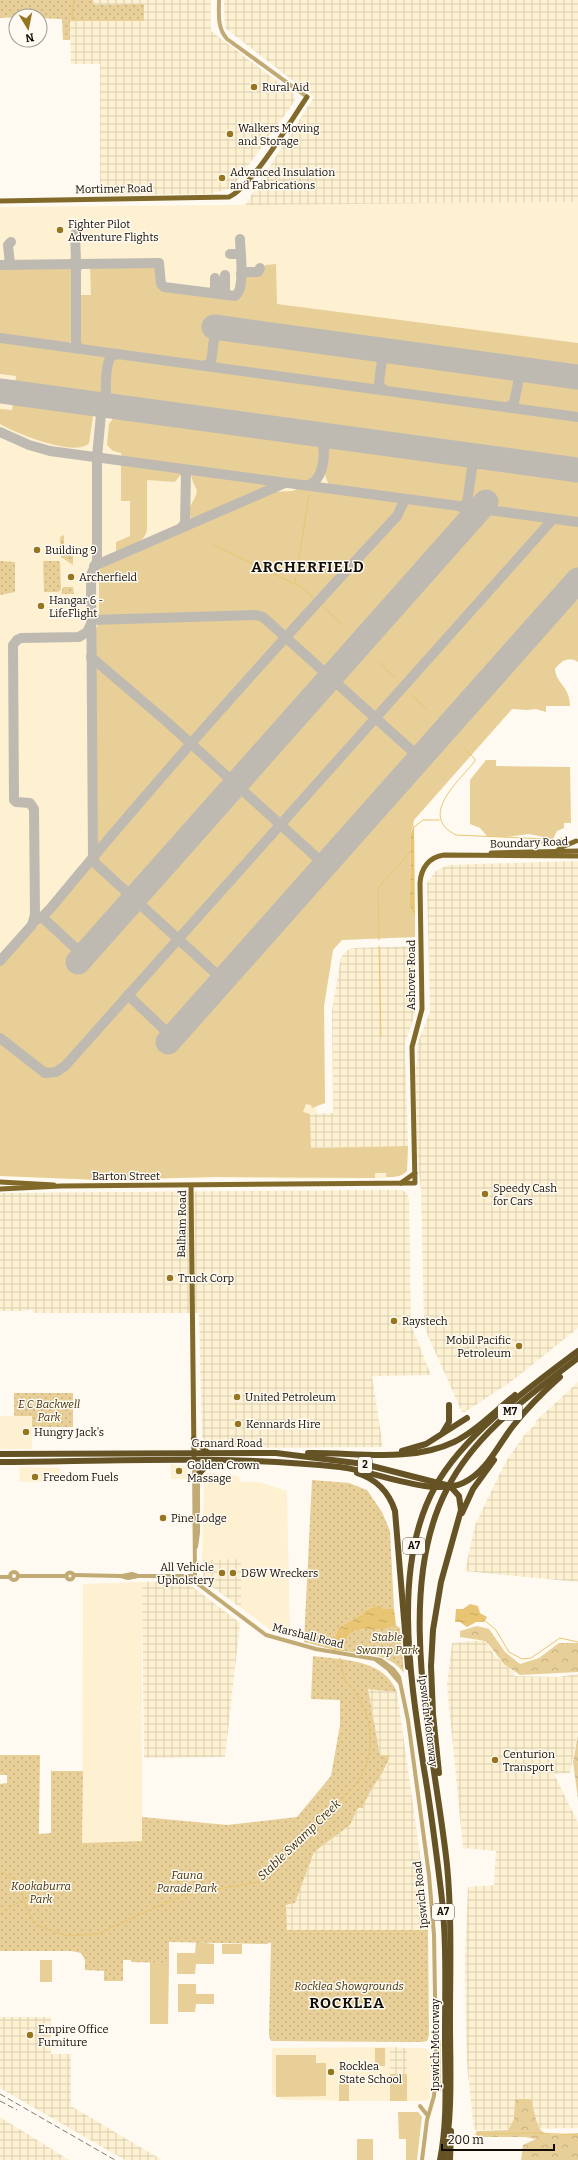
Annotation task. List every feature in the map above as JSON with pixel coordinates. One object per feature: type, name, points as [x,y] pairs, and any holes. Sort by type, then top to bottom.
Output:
[{"type":"highway","name":"Ipswich Motorway","points":[[448,2097],[442,1904],[418,1729],[410,1648],[411,1568],[417,1531],[430,1495],[441,1476],[460,1452],[482,1429],[578,1351]]},
{"type":"highway","name":"Ipswich Motorway","points":[[440,2160],[448,2097],[450,1925],[447,1868],[423,1688],[420,1620],[425,1552],[432,1523],[443,1495],[453,1477],[471,1451],[491,1429],[578,1359]]},
{"type":"highway","name":"Granard Road","points":[[0,1462],[277,1462],[370,1472],[415,1484],[437,1487],[450,1486],[466,1481],[478,1473],[513,1425],[578,1359]]},
{"type":"highway","points":[[276,1453],[411,1454],[444,1446],[466,1434],[527,1386],[554,1369]]},
{"type":"highway","points":[[440,1436],[448,1424],[449,1405]]},
{"type":"highway","points":[[330,1453],[408,1450],[422,1446],[467,1418]]},
{"type":"highway","points":[[460,1515],[464,1510],[470,1495],[490,1466],[513,1425]]},
{"type":"highway","points":[[194,1439],[208,1453]]},
{"type":"highway","name":"Granard Road","points":[[0,1454],[276,1453],[364,1464],[450,1486]]},
{"type":"highway","points":[[198,1475],[205,1467],[215,1461]]},
{"type":"highway","points":[[333,1467],[361,1474],[373,1480],[386,1492],[395,1511],[406,1651],[412,1703],[418,1729]]},
{"type":"highway","points":[[450,1486],[470,1495]]},
{"type":"highway","points":[[441,1817],[441,1787],[432,1701],[432,1651],[441,1582],[450,1545],[460,1515],[460,1498],[450,1486]]},
{"type":"highway","name":"Ipswich Motorway","points":[[444,2160],[449,2128],[447,2114]]},
{"type":"highway","points":[[449,2128],[452,2133],[450,2160]]},
{"type":"highway","points":[[436,2160],[442,2147]]},
{"type":"main road","name":"Mortimer Road","points":[[0,201],[229,197],[237,192],[251,177],[307,97]]},
{"type":"main road","points":[[556,852],[577,839]]},
{"type":"main road","name":"Boundary Road","points":[[426,863],[432,859],[444,855],[501,852],[578,852]]},
{"type":"main road","name":"Boundary Road","points":[[480,854],[502,856],[578,856]]},
{"type":"main road","name":"Ashover Road","points":[[415,1183],[412,1047],[422,1010],[420,883],[421,874],[426,863]]},
{"type":"main road","points":[[401,1183],[415,1173]]},
{"type":"main road","name":"Barton Street","points":[[0,1182],[41,1183],[61,1186]]},
{"type":"main road","name":"Balham Road","points":[[194,1461],[191,1186],[415,1183]]},
{"type":"main road","name":"Barton Street","points":[[0,1189],[61,1186],[191,1186]]},
{"type":"street","points":[[219,0],[220,25],[222,33],[227,39],[307,97]]},
{"type":"street","name":"Balham Road","points":[[194,1461],[197,1466],[198,1475],[198,1533],[195,1554]]},
{"type":"street","name":"Balham Road","points":[[194,1461],[195,1576]]},
{"type":"street","points":[[0,1577],[10,1577],[14,1580],[18,1576],[66,1576],[71,1579],[74,1576],[121,1576],[128,1574],[138,1576],[195,1576]]},
{"type":"street","name":"Marshall Road","points":[[195,1576],[200,1586],[266,1635],[316,1649],[376,1660],[388,1669],[400,1683]]},
{"type":"street","name":"Ipswich Road","points":[[400,1683],[408,1720],[432,1917],[436,2053],[434,2096],[428,2116],[422,2160]]},
{"type":"street","points":[[420,2106],[428,2116]]},
{"type":"shaded area","points":[[93,0],[211,0],[211,31],[294,94],[295,99],[292,105],[232,188],[210,194],[100,195],[100,64],[71,64],[70,21],[93,5]]},
{"type":"shaded area","points":[[224,0],[578,0],[578,202],[245,205],[314,97],[225,28]]},
{"type":"shaded area","points":[[578,202],[578,635],[414,820],[415,937],[342,940],[333,950],[324,1006],[325,1103],[316,1105],[317,1114],[310,1114],[311,1148],[408,1146],[407,1171],[403,1175],[386,1178],[298,1179],[216,1177],[100,1180],[0,1176],[0,207]]},
{"type":"shaded area","points":[[578,861],[578,1328],[512,1381],[465,1412],[462,1412],[428,1336],[424,1323],[421,1190],[417,1154],[415,1068],[417,1065],[417,1045],[430,1012],[427,883],[436,871],[448,865]]},
{"type":"shaded area","points":[[415,946],[416,1011],[405,1043],[408,1146],[311,1148],[310,1114],[333,1113],[332,1010],[341,957],[349,949],[355,948]]},
{"type":"shaded area","points":[[401,1190],[406,1192],[409,1199],[411,1325],[431,1375],[372,1376],[383,1447],[213,1448],[206,1444],[202,1436],[199,1313],[34,1313],[32,1309],[22,1311],[0,1311],[0,1193]]},
{"type":"shaded area","points":[[578,1382],[578,1582],[465,1571],[475,1525],[505,1463],[525,1434],[536,1424],[535,1422]]},
{"type":"shaded area","points":[[0,1416],[32,1416],[32,1449],[0,1449]]},
{"type":"shaded area","points":[[171,1464],[187,1467],[188,1479],[171,1479]]},
{"type":"shaded area","points":[[19,1467],[60,1468],[61,1482],[20,1482]]},
{"type":"shaded area","points":[[207,1473],[239,1476],[240,1482],[260,1482],[287,1491],[290,1637],[272,1631],[241,1608],[240,1559],[202,1560],[204,1476]]},
{"type":"shaded area","points":[[241,1559],[241,1608],[203,1580],[202,1560]]},
{"type":"shaded area","points":[[174,1581],[193,1587],[240,1623],[225,1757],[144,1758],[142,1582]]},
{"type":"shaded area","points":[[142,1582],[142,1841],[82,1843],[83,1584]]},
{"type":"shaded area","points":[[485,1640],[495,1656],[513,1671],[514,1676],[558,1677],[578,1674],[578,1732],[570,1773],[554,1774],[578,1823],[578,2128],[474,2130],[467,2064],[466,2033],[465,1957],[468,1887],[494,1885],[496,1851],[463,1848],[447,1685],[452,1643]]},
{"type":"shaded area","points":[[368,1688],[397,1692],[426,1897],[428,1930],[287,1930],[286,1905],[295,1903],[314,1852],[350,1825],[358,1807],[363,1808],[366,1796],[388,1764],[380,1756]]},
{"type":"shaded area","points":[[0,2017],[51,2017],[51,2054],[71,2054],[71,2106],[162,2160],[125,2160],[0,2088]]},
{"type":"shaded area","name":"Rocklea State School","points":[[390,2047],[390,2101],[283,2100],[272,2094],[273,2048]]},
{"type":"shaded area","points":[[390,2047],[407,2048],[407,2074],[390,2074]]},
{"type":"shaded area","points":[[407,2048],[425,2048],[432,2054],[430,2099],[425,2101],[407,2101]]},
{"type":"shaded area","points":[[0,2117],[69,2160],[0,2160]]},
{"type":"green space","points":[[0,0],[93,0],[94,5],[144,4],[144,21],[70,21],[70,40],[63,40],[62,19],[48,18],[48,8],[8,8],[8,18],[0,18]]},
{"type":"green space","points":[[276,264],[277,304],[578,343],[578,371],[271,329],[266,325],[215,318],[209,357],[205,362],[82,347],[79,345],[78,295],[91,295],[90,266],[157,266],[159,285],[163,289],[240,299],[245,275],[260,274],[262,268],[265,268],[265,265]]},
{"type":"green space","points":[[70,266],[73,270],[73,336],[70,343],[0,335],[0,268]]},
{"type":"green space","points":[[223,337],[264,343],[269,340],[376,354],[379,360],[376,383],[372,386],[218,365],[214,360],[217,342]]},
{"type":"green space","points":[[0,341],[105,355],[106,361],[101,393],[99,396],[15,384],[16,376],[0,374]]},
{"type":"green space","points":[[389,356],[511,373],[515,378],[512,401],[507,404],[384,387],[381,383],[384,360]]},
{"type":"green space","points":[[116,357],[578,419],[578,461],[110,397],[110,377]]},
{"type":"green space","points":[[524,375],[578,382],[578,414],[519,405],[517,401],[520,378]]},
{"type":"green space","points":[[13,402],[87,412],[93,417],[89,443],[82,447],[72,448],[59,446],[31,438],[0,424],[0,409],[12,410]]},
{"type":"green space","points":[[115,416],[319,444],[321,452],[319,468],[313,480],[306,482],[125,457],[121,455],[121,453],[113,451],[107,445],[109,424]]},
{"type":"green space","points":[[331,445],[466,464],[469,471],[464,500],[460,503],[330,485],[327,482],[324,465],[326,453]]},
{"type":"green space","points":[[123,464],[181,472],[181,474],[175,482],[147,480],[147,530],[145,535],[139,542],[116,552],[116,542],[130,536],[130,501],[121,501],[121,465]]},
{"type":"green space","points":[[478,466],[578,479],[578,519],[494,507],[480,496],[472,505],[470,505],[474,471]]},
{"type":"green space","points":[[191,473],[270,484],[267,487],[191,520],[189,508],[197,492]]},
{"type":"green space","points":[[300,488],[460,510],[462,512],[462,516],[446,534],[459,545],[487,514],[578,526],[578,662],[568,659],[555,669],[558,678],[566,689],[570,706],[546,706],[546,712],[536,709],[512,709],[414,820],[411,834],[410,906],[415,919],[415,937],[342,940],[333,950],[324,1006],[325,1103],[312,1108],[311,1105],[306,1104],[303,1112],[310,1114],[311,1148],[408,1146],[407,1171],[400,1176],[392,1177],[386,1177],[386,1173],[375,1173],[375,1178],[216,1177],[100,1180],[0,1176],[0,966],[95,859],[94,633],[99,623],[99,571],[102,566],[273,492],[292,491]]},
{"type":"green space","points":[[64,535],[64,552],[73,552],[73,565],[61,557],[60,537]]},
{"type":"green space","points":[[0,561],[15,562],[15,592],[0,595]]},
{"type":"green space","points":[[43,561],[59,561],[60,563],[61,590],[58,592],[44,592]]},
{"type":"green space","points":[[63,587],[73,587],[74,594],[61,594]]},
{"type":"green space","points":[[486,760],[496,760],[496,766],[570,767],[571,823],[564,823],[564,828],[557,831],[552,841],[556,844],[541,844],[541,841],[548,841],[548,838],[529,834],[506,837],[487,836],[480,828],[470,824],[470,780]]},
{"type":"green space","name":"E C Backwell Park","points":[[14,1393],[73,1393],[73,1427],[32,1427],[32,1416],[14,1416]]},
{"type":"green space","name":"Stable Swamp Park","points":[[312,1480],[349,1483],[367,1490],[382,1512],[390,1531],[394,1609],[384,1609],[378,1605],[364,1611],[362,1614],[338,1628],[333,1644],[334,1650],[304,1642]]},
{"type":"green space","name":"Stable Swamp Park","points":[[396,1625],[400,1628],[404,1673],[398,1666],[384,1658],[368,1654],[343,1651],[345,1642],[352,1632],[363,1629],[385,1629]]},
{"type":"green space","points":[[477,1626],[489,1629],[505,1652],[520,1664],[539,1658],[559,1643],[578,1643],[578,1672],[520,1675],[504,1664],[486,1641],[460,1637],[460,1631]]},
{"type":"green space","points":[[313,1656],[350,1660],[373,1667],[383,1673],[391,1681],[397,1692],[368,1689],[380,1755],[390,1755],[388,1762],[369,1794],[363,1808],[358,1808],[350,1825],[314,1852],[295,1903],[286,1905],[287,1930],[428,1930],[429,2035],[427,2041],[271,2041],[269,2036],[271,1942],[267,1944],[169,1942],[169,1963],[131,1962],[131,1960],[123,1960],[123,1981],[104,1981],[104,1971],[85,1970],[85,1960],[81,1953],[71,1951],[0,1951],[0,1784],[7,1783],[7,1775],[0,1775],[0,1755],[40,1755],[39,1834],[51,1833],[51,1771],[83,1771],[82,1843],[142,1841],[142,1817],[227,1825],[297,1817],[331,1776],[340,1725],[340,1700],[311,1699]]},
{"type":"green space","points":[[578,1735],[578,1799],[573,1762]]},
{"type":"green space","points":[[196,1942],[214,1944],[214,1964],[196,1964],[195,1974],[177,1974],[177,1953],[195,1953]]},
{"type":"green space","points":[[222,1944],[242,1944],[242,1954],[222,1954]]},
{"type":"green space","points":[[40,1960],[52,1960],[52,1982],[40,1982]]},
{"type":"green space","points":[[150,1962],[169,1963],[168,2024],[150,2024]]},
{"type":"green space","points":[[178,1984],[196,1984],[196,1994],[214,1994],[214,2004],[196,2004],[195,2012],[178,2012]]},
{"type":"green space","points":[[437,2040],[441,2040],[441,2092],[436,2092]]},
{"type":"green space","points":[[375,2048],[385,2048],[385,2066],[375,2066]]},
{"type":"green space","points":[[276,2055],[316,2055],[316,2063],[326,2063],[326,2096],[276,2097]]},
{"type":"green space","points":[[390,2074],[407,2074],[407,2101],[390,2101]]},
{"type":"green space","points":[[339,2082],[349,2082],[349,2101],[339,2101]]},
{"type":"green space","points":[[530,2099],[537,2123],[540,2129],[544,2132],[549,2134],[578,2133],[578,2160],[521,2160],[523,2145],[536,2139],[525,2137],[477,2137],[476,2131],[508,2130],[514,2119],[515,2100]]},
{"type":"green space","points":[[398,2112],[418,2112],[422,2117],[417,2160],[406,2160],[406,2139],[399,2139]]},
{"type":"green space","points":[[357,2139],[373,2139],[373,2160],[357,2160]]},
{"type":"water","points":[[414,825],[415,919],[410,906],[411,834]]},
{"type":"water","points":[[470,1604],[478,1606],[480,1613],[487,1617],[484,1622],[476,1622],[467,1627],[460,1622],[455,1622],[456,1609],[463,1609]]},
{"type":"water","points":[[378,1605],[384,1609],[394,1609],[396,1625],[385,1629],[363,1629],[352,1632],[345,1642],[343,1651],[334,1650],[333,1644],[338,1628],[362,1614],[364,1611]]},
{"type":"waterway","points":[[73,21],[72,11],[75,0]]},
{"type":"waterway","points":[[295,583],[309,495]]},
{"type":"waterway","points":[[214,545],[301,587],[343,625]]},
{"type":"waterway","points":[[378,662],[395,678]]},
{"type":"waterway","points":[[411,694],[427,710]]},
{"type":"waterway","points":[[464,748],[475,759],[475,761],[451,789],[445,799],[441,809],[441,818],[445,827],[456,835],[548,839]]},
{"type":"waterway","points":[[413,828],[423,820],[439,820]]},
{"type":"waterway","points":[[553,840],[562,838]]},
{"type":"waterway","points":[[379,940],[378,888],[411,851]]},
{"type":"waterway","points":[[379,946],[381,1037]]},
{"type":"waterway","name":"Stable Swamp Creek","points":[[484,1620],[496,1630],[509,1652],[522,1659],[531,1658],[560,1638],[578,1642]]},
{"type":"waterway","name":"Stable Swamp Creek","points":[[0,1871],[16,1880],[20,1885],[26,1907],[33,1920],[38,1925],[68,1936],[97,1934],[183,1895],[259,1882],[351,1790],[364,1771],[370,1749],[369,1726],[359,1698],[345,1680],[340,1658]]},
{"type":"waterway","points":[[0,1914],[23,1899]]},
{"type":"waterway","points":[[475,2134],[539,2133],[578,2135]]},
{"type":"taxiway","points":[[74,265],[72,264],[76,260],[75,234]]},
{"type":"taxiway","points":[[0,265],[159,263],[161,284],[164,287],[235,296],[238,292],[241,278],[240,239]]},
{"type":"taxiway","points":[[10,265],[8,245],[11,242]]},
{"type":"taxiway","points":[[230,254],[239,254],[241,256]]},
{"type":"taxiway","points":[[76,262],[80,264],[76,268],[76,344],[80,349]]},
{"type":"taxiway","points":[[241,274],[243,272],[258,272],[260,268]]},
{"type":"taxiway","points":[[221,294],[225,291],[225,275]]},
{"type":"taxiway","points":[[211,293],[215,290],[215,278]]},
{"type":"taxiway","points":[[205,366],[211,362],[214,340],[218,332],[230,330],[241,331]]},
{"type":"taxiway","points":[[0,338],[578,417]]},
{"type":"taxiway","points":[[358,347],[376,351],[382,357],[379,385],[384,390]]},
{"type":"taxiway","points":[[382,358],[389,352],[408,353]]},
{"type":"taxiway","points":[[118,354],[110,358],[106,374],[106,395],[108,401],[110,404],[118,408],[150,412]]},
{"type":"taxiway","points":[[494,365],[513,369],[518,377]]},
{"type":"taxiway","points":[[508,407],[514,403],[520,373],[526,370],[544,372]]},
{"type":"taxiway","points":[[0,391],[19,394]]},
{"type":"taxiway","points":[[57,399],[92,404],[98,408],[101,414],[97,457],[97,561],[91,575],[93,859],[96,864],[223,980]]},
{"type":"taxiway","points":[[279,429],[310,433],[318,437],[321,441],[324,455],[321,471],[313,483],[307,485]]},
{"type":"taxiway","points":[[0,432],[29,445],[50,451],[578,522]]},
{"type":"taxiway","points":[[324,449],[327,443],[338,438],[352,438],[372,442]]},
{"type":"taxiway","points":[[427,449],[461,454],[471,462],[472,469]]},
{"type":"taxiway","points":[[461,507],[467,503],[472,468],[477,460],[486,458],[520,462]]},
{"type":"taxiway","points":[[182,469],[186,474],[185,523],[182,527]]},
{"type":"taxiway","points":[[94,566],[285,483]]},
{"type":"taxiway","points":[[34,921],[42,917],[50,909],[220,710],[397,516],[405,499]]},
{"type":"taxiway","points":[[0,1038],[45,1073],[56,1072],[65,1066],[553,519]]},
{"type":"taxiway","points":[[91,620],[256,615],[263,617],[420,758]]},
{"type":"taxiway","points":[[0,961],[32,925],[35,915],[34,809],[30,803],[16,802],[14,800],[13,645],[21,638],[79,637],[87,632],[91,624]]},
{"type":"taxiway","points":[[91,657],[167,722],[325,865]]},
{"type":"taxiway","points":[[42,917],[84,956]]},
{"type":"taxiway","points":[[128,995],[172,1037]]},
{"type":"runway","points":[[214,327],[578,377]]},
{"type":"runway","points":[[0,391],[578,470]]},
{"type":"runway","points":[[78,962],[486,502]]},
{"type":"runway","points":[[168,1042],[578,580]]},
{"type":"railway","points":[[0,2094],[115,2160]]},
{"type":"railway","points":[[0,2101],[17,2110]]},
{"type":"place","name":"Rural Aid","points":[[254,87]]},
{"type":"place","name":"Walkers Moving and Storage","points":[[230,134]]},
{"type":"place","name":"Advanced Insulation and Fabrications","points":[[222,178]]},
{"type":"place","name":"Fighter Pilot Adventure Flights","points":[[60,230]]},
{"type":"place","name":"Building 9","points":[[37,550]]},
{"type":"place","name":"Archerfield","points":[[71,577]]},
{"type":"place","name":"Hangar 6 - LifeFlight","points":[[41,606]]},
{"type":"place","name":"Speedy Cash for Cars","points":[[485,1194]]},
{"type":"place","name":"Truck Corp","points":[[170,1278]]},
{"type":"place","name":"Raystech","points":[[394,1321]]},
{"type":"place","name":"Mobil Pacific Petroleum","points":[[519,1346]]},
{"type":"place","name":"United Petroleum","points":[[237,1397]]},
{"type":"place","name":"Kennards Hire","points":[[238,1424]]},
{"type":"place","name":"Hungry Jack's","points":[[26,1432]]},
{"type":"place","name":"Golden Crown Massage","points":[[179,1471]]},
{"type":"place","name":"Freedom Fuels","points":[[35,1477]]},
{"type":"place","name":"Pine Lodge","points":[[163,1518]]},
{"type":"place","name":"All Vehicle Upholstery","points":[[222,1573]]},
{"type":"place","name":"D&W Wreckers","points":[[233,1573]]},
{"type":"place","name":"Centurion Transport","points":[[495,1760]]},
{"type":"place","name":"Empire Office Furniture","points":[[30,2035]]},
{"type":"place","name":"Rocklea State School","points":[[331,2072]]},
{"type":"district","name":"ARCHERFIELD","points":[[308,567]]},
{"type":"district","name":"ROCKLEA","points":[[347,2003]]},
{"type":"park label","name":"Fauna Parade Park","points":[[187,1881]]},
{"type":"park label","name":"Kookaburra Park","points":[[41,1892]]},
{"type":"park label","name":"Rocklea Showgrounds","points":[[349,1986]]}]
